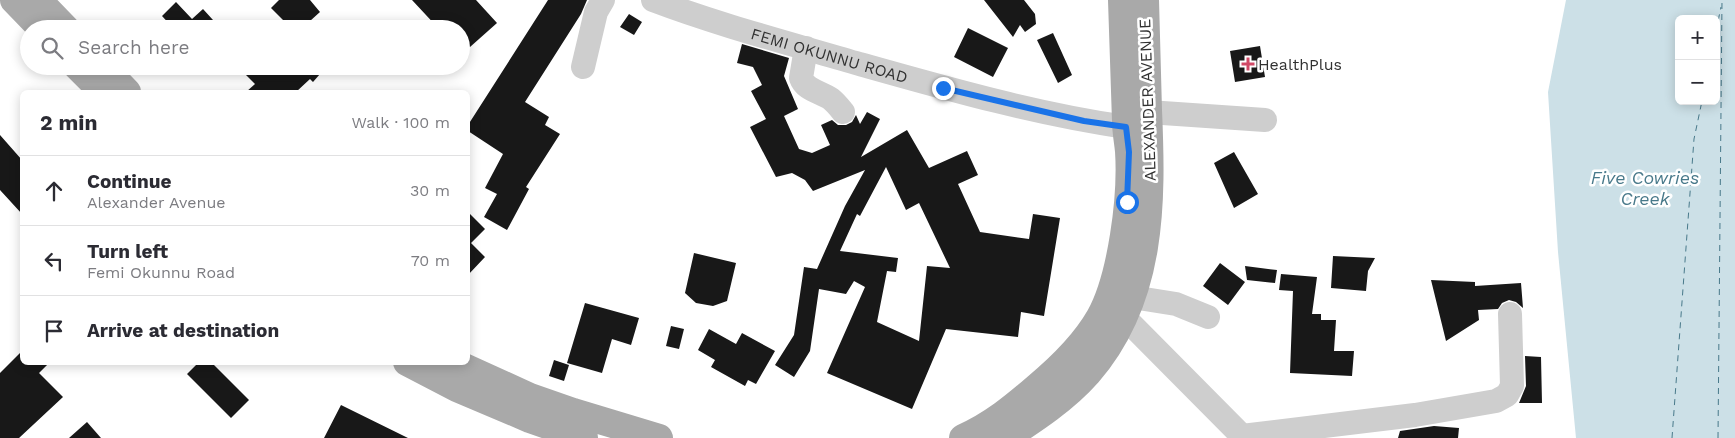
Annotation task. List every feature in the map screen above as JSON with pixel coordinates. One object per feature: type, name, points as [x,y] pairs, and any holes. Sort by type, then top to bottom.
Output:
[{"type":"main road","points":[[14,0],[33,20]]},
{"type":"main road","points":[[38,0],[57,20]]},
{"type":"main road","name":"ALEXANDER AVENUE","points":[[1119,310],[1114,278],[1124,233],[1129,152],[1126,127],[1122,0]]},
{"type":"main road","name":"ALEXANDER AVENUE","points":[[1119,310],[1141,262],[1149,209],[1151,161],[1145,0]]},
{"type":"main road","points":[[87,75],[101,90]]},
{"type":"main road","points":[[111,75],[125,90]]},
{"type":"main road","points":[[963,438],[994,422],[1017,406],[1055,372],[1089,335],[1119,310]]},
{"type":"main road","points":[[1005,438],[1066,395],[1088,372],[1102,355],[1119,310]]},
{"type":"main road","points":[[413,365],[464,392],[530,419],[584,438]]},
{"type":"main road","points":[[460,365],[530,397],[659,438]]},
{"type":"street","points":[[583,67],[596,12],[603,0]]},
{"type":"street","name":"FEMI OKUNNU ROAD","points":[[652,0],[697,17],[943,88],[1084,121],[1126,127]]},
{"type":"street","points":[[806,48],[801,81],[806,87],[820,92],[834,101],[843,112]]},
{"type":"street","points":[[1148,112],[1265,120]]},
{"type":"street","points":[[1119,310],[1176,304],[1208,317]]},
{"type":"street","points":[[1119,310],[1243,437],[1415,415],[1496,401],[1507,395],[1512,386],[1510,314]]},
{"type":"water","name":"Five Cowries Creek","points":[[1566,0],[1735,0],[1735,438],[1576,438],[1558,252],[1548,92]]},
{"type":"building","points":[[279,0],[310,0],[320,12],[311,20],[283,20],[271,8]]},
{"type":"building","points":[[412,0],[476,0],[497,23],[470,47],[470,20],[431,20]]},
{"type":"building","points":[[548,0],[587,0],[581,14],[525,102],[549,117],[545,125],[560,134],[526,187],[529,189],[507,230],[484,217],[497,194],[485,188],[503,154],[470,132],[470,122]]},
{"type":"building","points":[[984,0],[1024,0],[1035,14],[1036,24],[1025,32],[1020,25],[1013,37]]},
{"type":"building","points":[[176,2],[192,19],[203,9],[213,20],[166,20],[162,16]]},
{"type":"building","points":[[629,14],[642,22],[634,35],[620,27]]},
{"type":"building","points":[[968,28],[1008,48],[993,77],[954,57]]},
{"type":"building","points":[[1053,33],[1072,75],[1058,83],[1037,40]]},
{"type":"building","points":[[742,44],[789,58],[784,76],[798,109],[784,116],[799,149],[812,153],[830,145],[821,125],[832,120],[838,125],[846,125],[852,122],[856,115],[860,124],[867,112],[880,119],[861,157],[907,130],[929,168],[967,151],[978,175],[958,184],[980,232],[1029,239],[1033,214],[1060,218],[1044,316],[1021,312],[1018,337],[946,329],[912,409],[827,373],[865,287],[854,281],[846,294],[819,289],[810,351],[794,377],[775,365],[794,335],[804,267],[817,269],[845,206],[865,170],[813,191],[805,180],[792,173],[776,177],[750,127],[766,119],[751,91],[762,85],[753,67],[737,63]],"holes":[[[886,167],[906,210],[919,203],[950,268],[927,266],[919,341],[877,322],[887,271],[896,272],[898,258],[840,251],[857,214],[860,216]]]},
{"type":"building","name":"HealthPlus","points":[[1260,46],[1265,77],[1235,82],[1230,51]]},
{"type":"building","points":[[246,75],[319,75],[313,82],[310,79],[298,90],[248,90],[255,84]]},
{"type":"building","points":[[0,135],[20,158],[20,212],[0,190]]},
{"type":"building","points":[[1234,152],[1258,194],[1234,208],[1214,163]]},
{"type":"building","points":[[470,214],[485,229],[471,243],[485,257],[470,273]]},
{"type":"building","points":[[694,253],[736,263],[727,301],[713,306],[696,303],[685,293]]},
{"type":"building","points":[[1333,256],[1375,258],[1368,271],[1366,291],[1331,288]]},
{"type":"building","points":[[1220,263],[1245,282],[1228,305],[1203,286]]},
{"type":"building","points":[[1245,266],[1277,270],[1275,283],[1247,280]]},
{"type":"building","points":[[1281,274],[1317,277],[1312,314],[1321,314],[1321,320],[1336,320],[1334,351],[1354,351],[1352,376],[1290,373],[1293,291],[1279,290]]},
{"type":"building","points":[[1431,280],[1475,282],[1475,286],[1521,283],[1523,308],[1516,302],[1509,300],[1502,303],[1498,309],[1478,310],[1479,320],[1446,341]]},
{"type":"building","points":[[585,303],[639,318],[631,345],[612,339],[602,373],[567,363]]},
{"type":"building","points":[[671,326],[684,329],[679,349],[666,346]]},
{"type":"building","points":[[709,329],[736,344],[742,333],[775,351],[756,384],[748,380],[745,386],[711,367],[715,360],[698,350]]},
{"type":"building","points":[[20,353],[20,365],[47,365],[39,373],[63,397],[19,438],[0,438],[0,373]]},
{"type":"building","points":[[1525,356],[1541,357],[1542,403],[1519,403],[1526,386]]},
{"type":"building","points":[[554,360],[569,365],[564,381],[549,376]]},
{"type":"building","points":[[196,365],[214,365],[249,400],[231,418],[187,374]]},
{"type":"building","points":[[341,405],[408,438],[324,438]]},
{"type":"building","points":[[87,422],[101,438],[69,438]]},
{"type":"building","points":[[1434,426],[1459,428],[1458,438],[1398,438],[1400,431]]},
{"type":"ferry route","points":[[1718,438],[1722,0]]},
{"type":"ferry route","points":[[1719,15],[1721,7]]},
{"type":"ferry route","points":[[1672,438],[1694,139],[1701,105]]},
{"type":"place","name":"HealthPlus","points":[[1248,64]]},
{"type":"route","points":[[943,88],[1084,121],[1126,127],[1129,152],[1127,202]]}]
